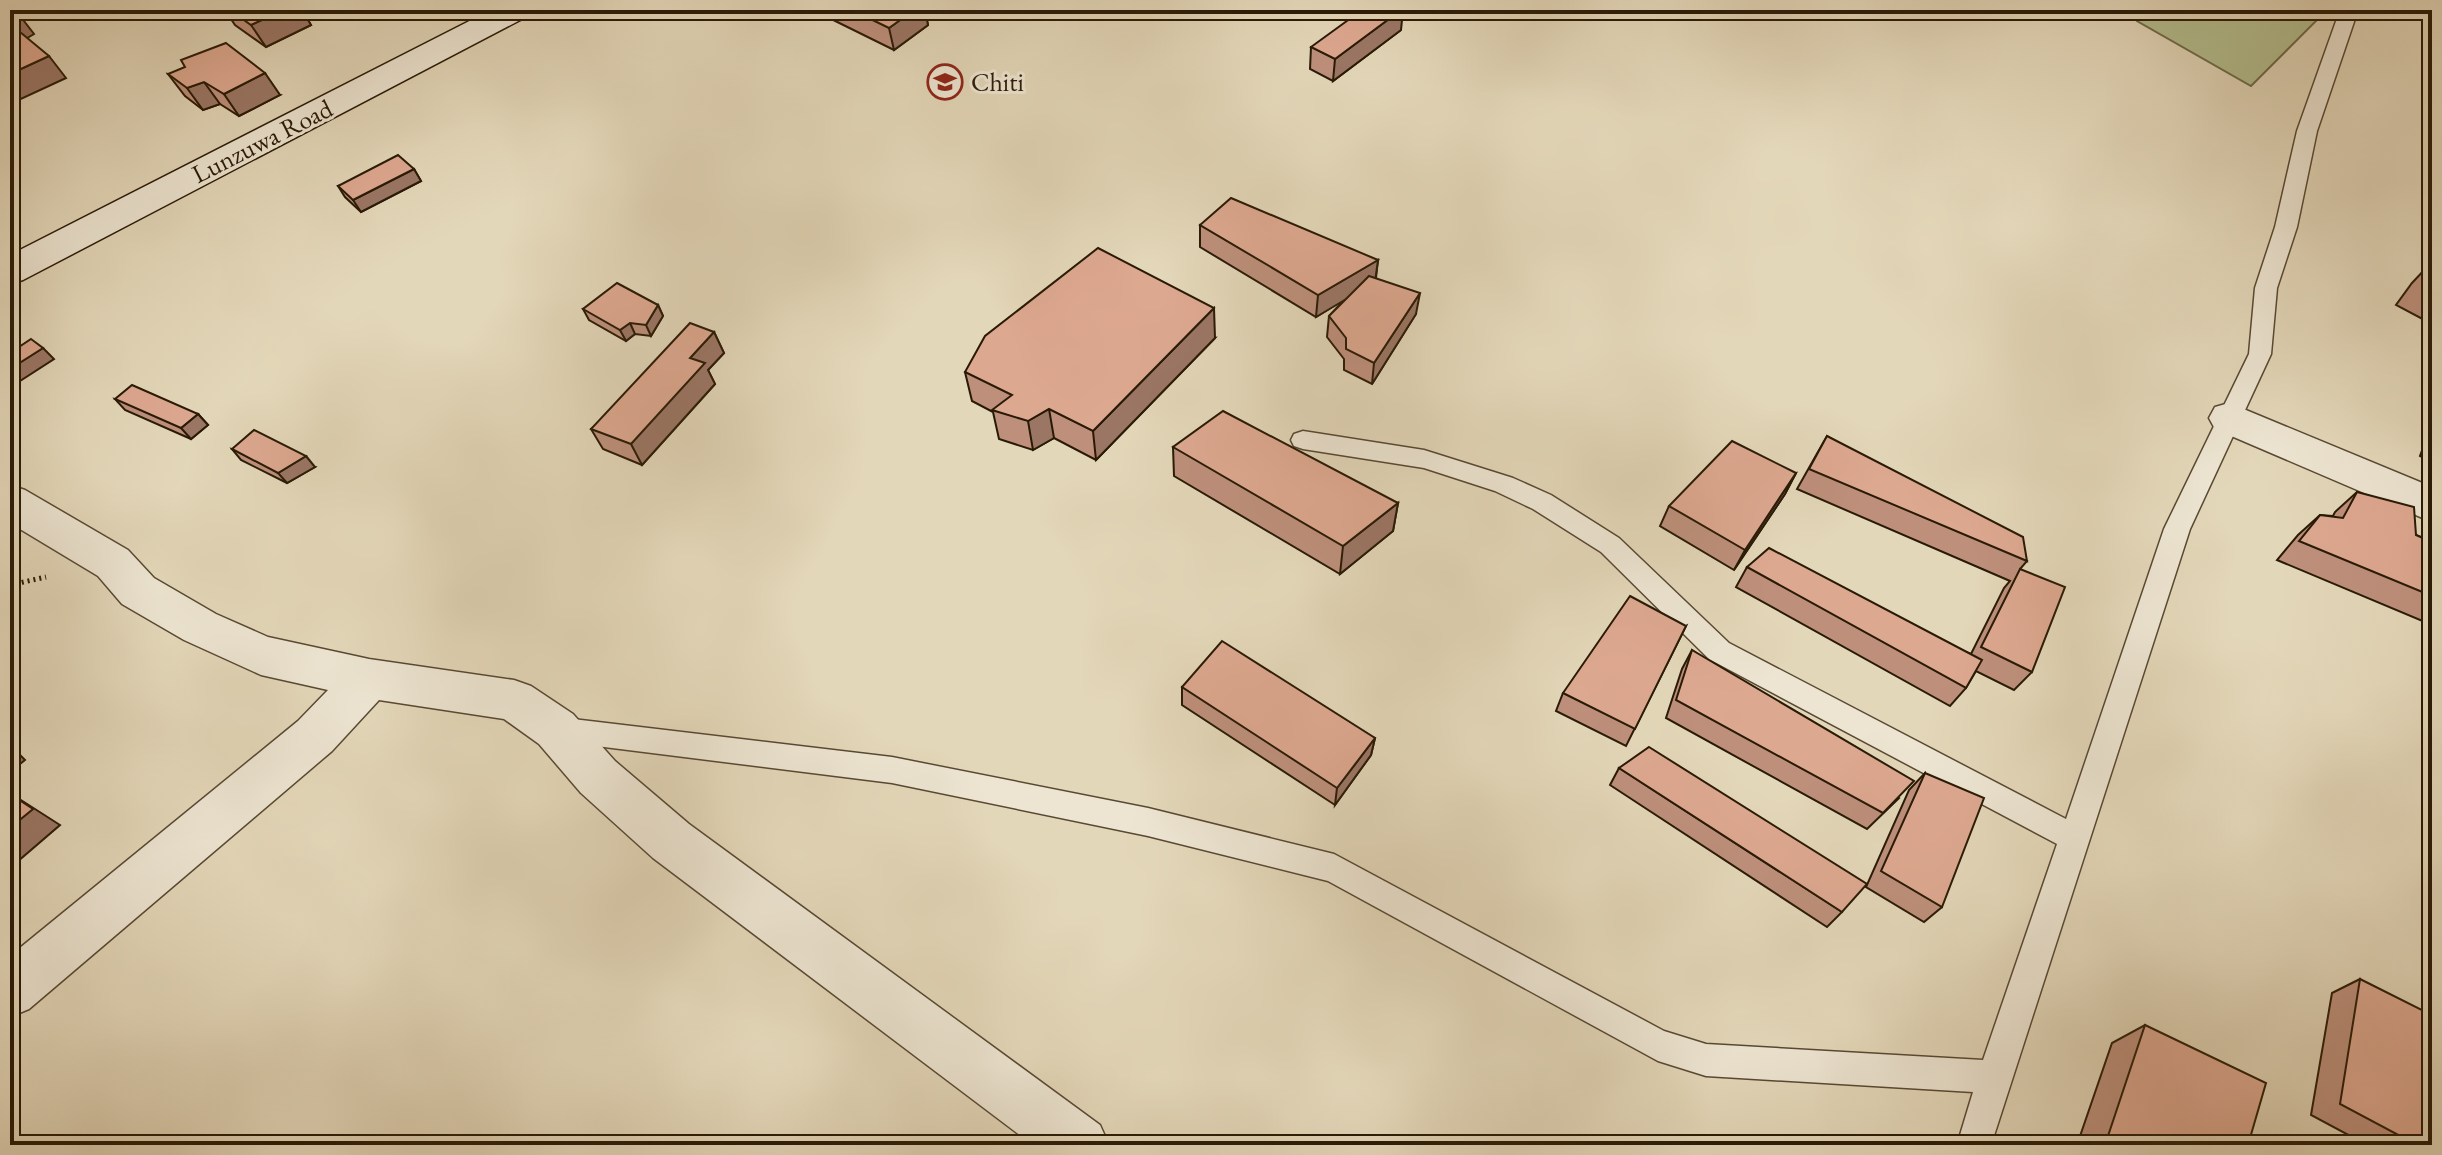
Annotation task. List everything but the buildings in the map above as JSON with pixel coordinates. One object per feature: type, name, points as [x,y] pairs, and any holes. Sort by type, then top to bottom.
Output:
[{"type":"street","name":"Lunzuwa Road","points":[[10,271],[515,10]]},
{"type":"street","points":[[2229,418],[2432,505]]},
{"type":"street","points":[[10,502],[113,563],[138,591],[200,627],[261,655],[369,679],[514,700],[556,729],[598,777],[671,841],[1080,1145]]},
{"type":"street","points":[[10,990],[315,736],[369,679]]},
{"type":"lane","points":[[1974,1145],[2177,529],[2260,354],[2266,288],[2286,227],[2307,131],[2349,10]]},
{"type":"lane","points":[[1303,440],[1348,443],[1442,463],[1523,494],[1573,519],[1611,546],[1719,651],[2074,838]]},
{"type":"lane","points":[[556,729],[892,770],[1148,822],[1334,868],[1658,1045],[1706,1060],[1994,1077]]},
{"type":"green space","points":[[2131,10],[2320,10],[2321,16],[2251,86],[2137,21]]},
{"type":"place","name":"Chiti","points":[[945,82]]}]
